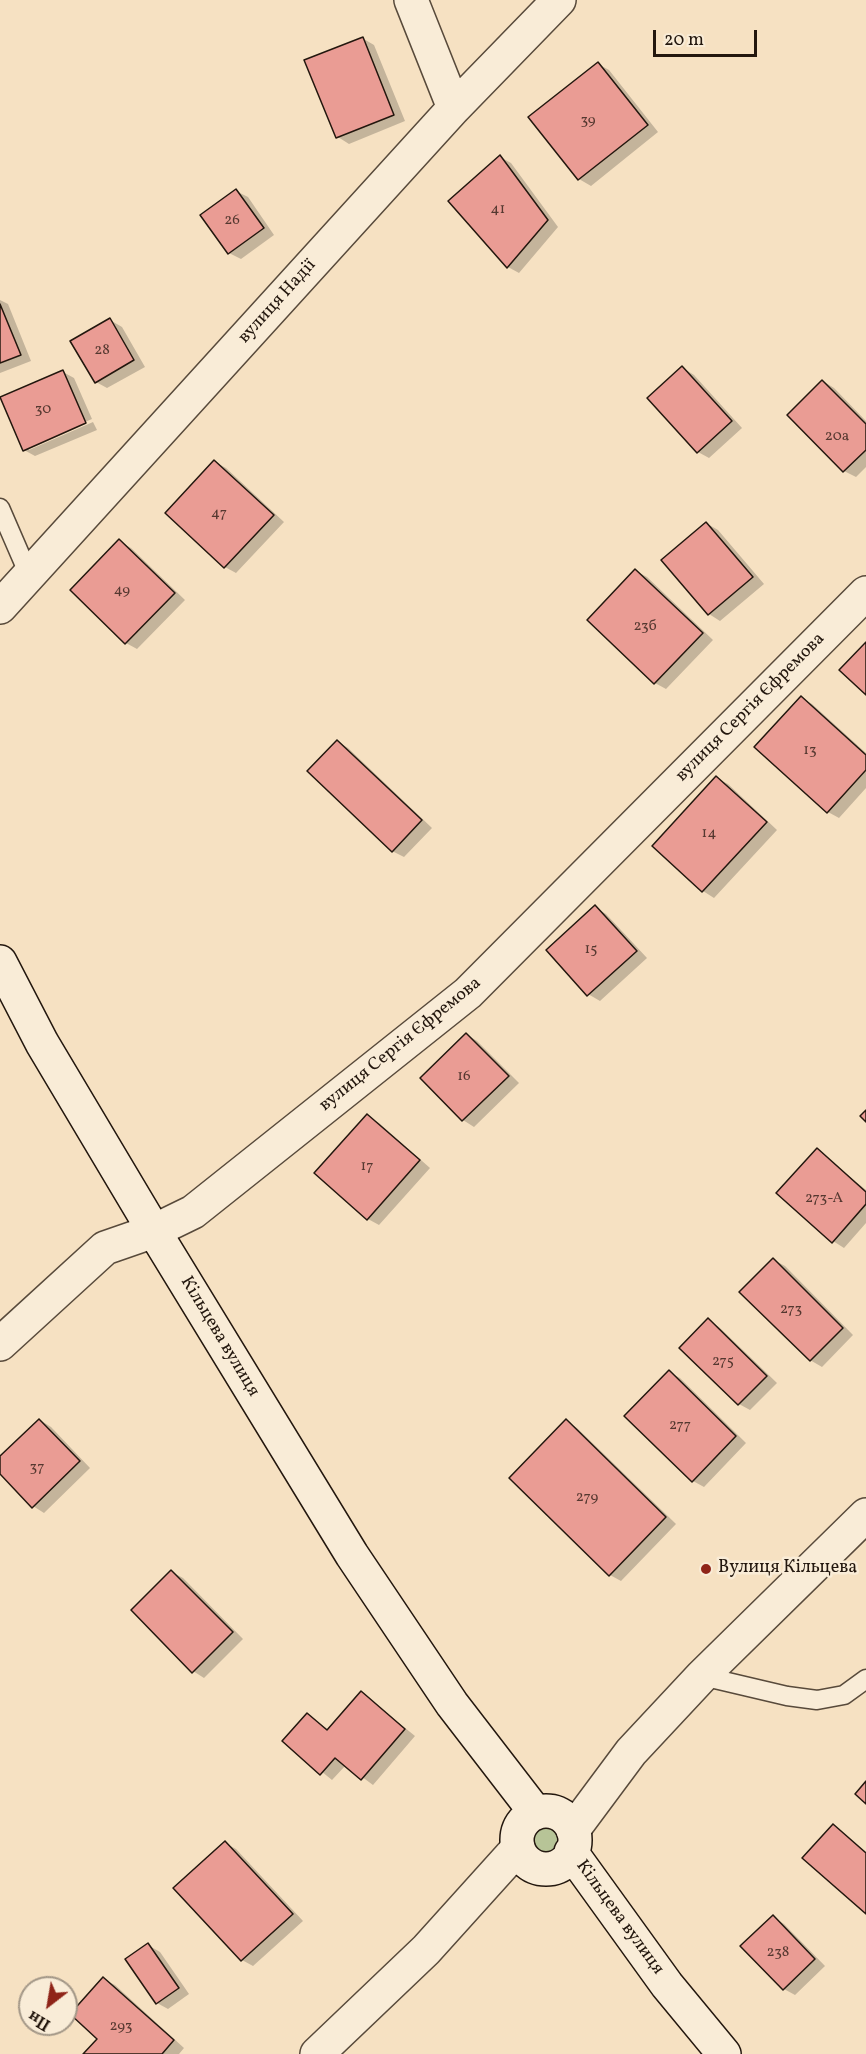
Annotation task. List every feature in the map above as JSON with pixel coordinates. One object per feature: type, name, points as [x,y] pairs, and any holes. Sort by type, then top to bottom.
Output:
[{"type":"street","points":[[411,0],[454,108]]},
{"type":"street","name":"вулиця Надії","points":[[0,607],[454,108],[559,0]]},
{"type":"street","name":"вулиця Сергія Єфремова","points":[[0,1344],[105,1248],[154,1231],[193,1212],[468,993],[866,593]]},
{"type":"street","name":"Кільцева вулиця","points":[[0,962],[42,1043],[352,1555],[546,1839],[724,2054]]},
{"type":"street","points":[[317,2054],[546,1839],[702,1677],[866,1515]]},
{"type":"lane","points":[[0,508],[29,575]]},
{"type":"lane","points":[[702,1677],[787,1696],[817,1700],[844,1695],[866,1679]]},
{"type":"green space","points":[[549,1816],[562,1823],[561,1856],[548,1862],[540,1862],[527,1853],[522,1838],[528,1824]]},
{"type":"building","points":[[363,37],[394,115],[336,138],[304,60]]},
{"type":"building","points":[[598,62],[648,125],[578,180],[528,117]]},
{"type":"building","points":[[500,155],[548,220],[507,268],[448,201]]},
{"type":"building","points":[[236,189],[264,228],[228,254],[200,215]]},
{"type":"building","points":[[0,304],[21,355],[0,363]]},
{"type":"building","points":[[110,318],[134,360],[95,383],[70,341]]},
{"type":"building","points":[[682,366],[732,421],[697,453],[647,398]]},
{"type":"building","points":[[63,370],[86,423],[23,451],[0,397]]},
{"type":"building","points":[[822,380],[866,424],[866,450],[843,472],[787,415]]},
{"type":"building","points":[[214,460],[274,515],[224,568],[165,513]]},
{"type":"building","points":[[706,522],[753,577],[708,615],[661,560]]},
{"type":"building","points":[[119,539],[175,593],[125,644],[70,590]]},
{"type":"building","points":[[635,569],[703,633],[654,684],[587,620]]},
{"type":"building","points":[[866,642],[866,695],[839,670]]},
{"type":"building","points":[[801,696],[866,755],[866,770],[827,813],[754,747]]},
{"type":"building","points":[[337,740],[422,820],[392,852],[307,771]]},
{"type":"building","points":[[716,776],[767,822],[702,892],[652,846]]},
{"type":"building","points":[[595,905],[637,951],[587,996],[546,950]]},
{"type":"building","points":[[466,1033],[509,1076],[462,1121],[420,1078]]},
{"type":"building","points":[[866,1110],[866,1122],[860,1116]]},
{"type":"building","points":[[367,1114],[420,1160],[367,1220],[314,1173]]},
{"type":"building","points":[[817,1148],[866,1192],[866,1204],[832,1243],[776,1193]]},
{"type":"building","points":[[773,1258],[843,1328],[810,1361],[739,1292]]},
{"type":"building","points":[[708,1318],[767,1376],[738,1405],[679,1348]]},
{"type":"building","points":[[669,1370],[736,1436],[692,1482],[624,1416]]},
{"type":"building","points":[[39,1419],[80,1461],[32,1508],[0,1474],[0,1456]]},
{"type":"building","points":[[566,1419],[666,1517],[609,1576],[509,1478]]},
{"type":"building","points":[[171,1570],[233,1632],[192,1673],[131,1610]]},
{"type":"building","points":[[361,1691],[405,1729],[361,1780],[335,1758],[320,1775],[282,1741],[307,1713],[327,1730]]},
{"type":"building","points":[[866,1781],[866,1804],[855,1794]]},
{"type":"building","points":[[833,1824],[866,1853],[866,1914],[802,1858]]},
{"type":"building","points":[[225,1841],[293,1914],[241,1961],[173,1888]]},
{"type":"building","points":[[773,1915],[815,1959],[783,1990],[740,1946]]},
{"type":"building","points":[[148,1943],[179,1988],[156,2004],[125,1959]]},
{"type":"building","points":[[103,1977],[174,2040],[162,2054],[83,2054],[97,2039],[78,2021],[78,2005]]},
{"type":"place","name":"Вулиця Кільцева","points":[[706,1569]]}]
